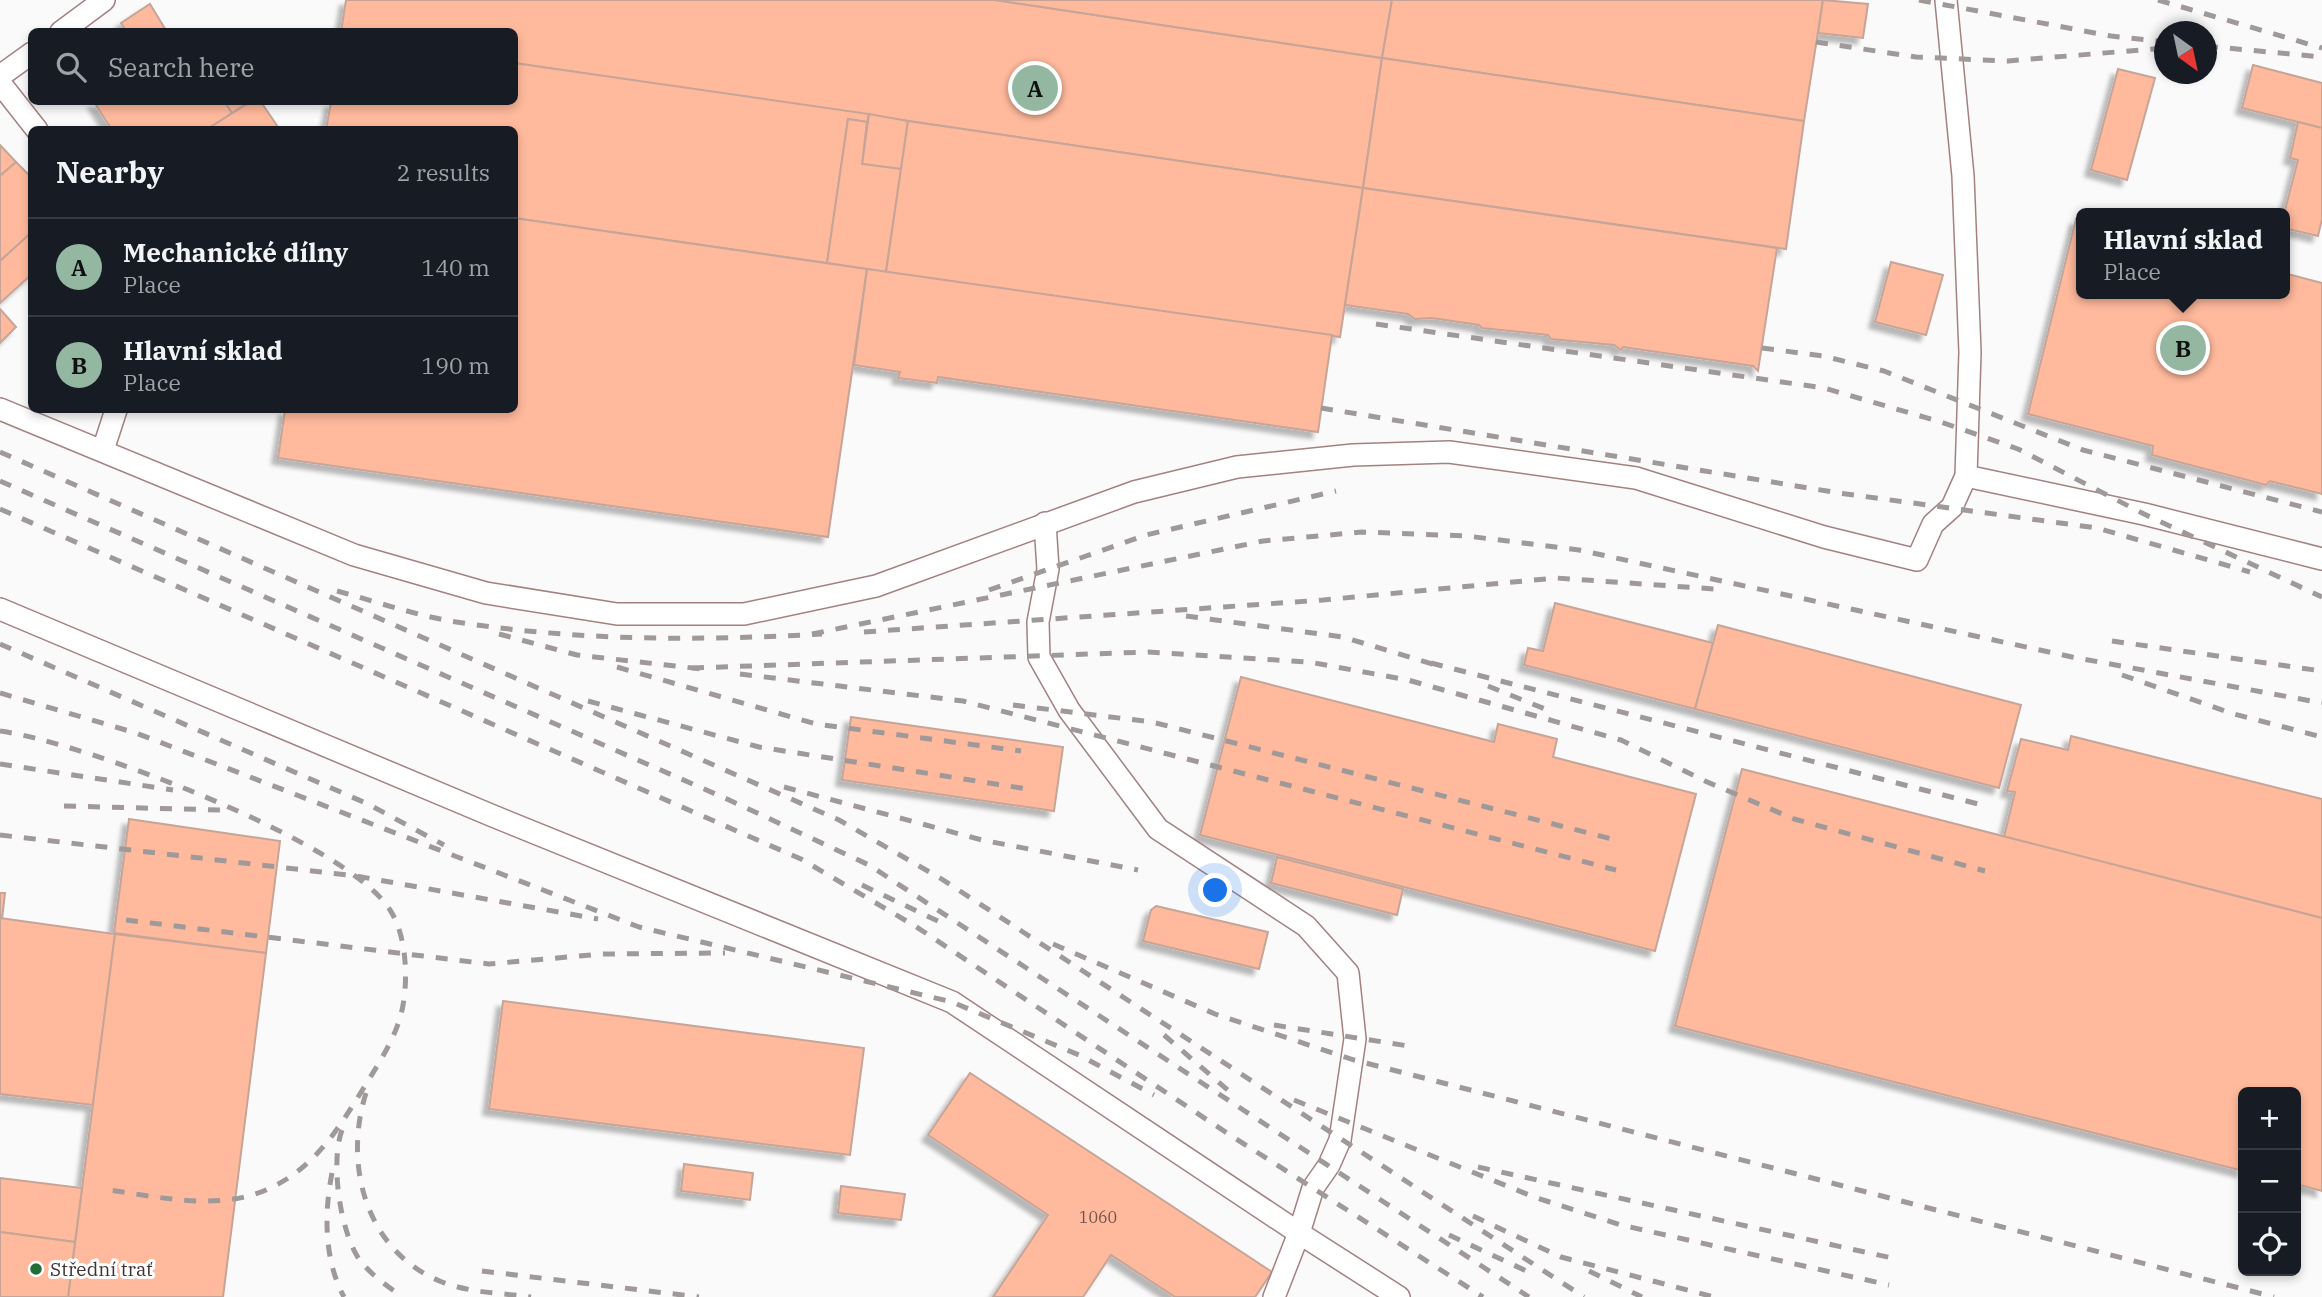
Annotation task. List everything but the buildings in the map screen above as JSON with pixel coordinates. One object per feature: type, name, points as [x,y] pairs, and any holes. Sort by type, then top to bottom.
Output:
[{"type":"lane","points":[[66,28],[104,0]]},
{"type":"lane","points":[[0,409],[354,555],[486,593],[617,614],[744,614],[876,586],[1134,492],[1237,467],[1353,455],[1449,452],[1636,478],[1824,537],[1917,560],[1933,524],[1952,507],[1966,476],[1970,352],[1963,176],[1946,0]]},
{"type":"lane","points":[[0,76],[28,56]]},
{"type":"lane","points":[[0,83],[34,126]]},
{"type":"lane","points":[[103,450],[115,413]]},
{"type":"lane","points":[[1966,476],[2144,514],[2322,558]]},
{"type":"lane","points":[[1045,523],[1048,569],[1038,622],[1039,657],[1069,710],[1158,829],[1306,926],[1348,973],[1355,1039],[1340,1140],[1329,1166],[1313,1188],[1274,1297]]},
{"type":"lane","points":[[0,609],[493,816],[952,1002],[1399,1297]]},
{"type":"railway","points":[[1919,0],[2111,36],[2154,41]]},
{"type":"railway","points":[[2158,0],[2322,48]]},
{"type":"railway","points":[[1816,42],[1916,57],[2008,61],[2154,49]]},
{"type":"railway","points":[[2217,47],[2322,57]]},
{"type":"railway","points":[[1376,324],[1824,388],[1941,422],[2018,449],[2144,514],[2322,597]]},
{"type":"railway","points":[[1762,348],[1823,356],[1884,371],[2083,450],[2322,512]]},
{"type":"railway","points":[[1321,408],[1839,493],[2097,528],[2250,572]]},
{"type":"railway","points":[[0,452],[839,820],[940,878],[1584,1297]]},
{"type":"railway","points":[[0,481],[727,799],[869,865],[1529,1297]]},
{"type":"railway","points":[[989,590],[1146,535],[1336,491]]},
{"type":"railway","points":[[0,509],[801,859],[915,926],[1227,1133],[1483,1297]]},
{"type":"railway","points":[[812,634],[1263,541],[1362,532],[1467,536],[1579,550],[2072,657],[2322,703]]},
{"type":"railway","points":[[864,632],[1323,600],[1556,578],[1715,589]]},
{"type":"railway","points":[[337,591],[450,621],[497,628],[636,638],[822,634]]},
{"type":"railway","points":[[1186,616],[1343,637],[1439,666]]},
{"type":"railway","points":[[499,634],[577,655],[702,669]]},
{"type":"railway","points":[[2112,641],[2322,671]]},
{"type":"railway","points":[[0,644],[368,804],[444,845]]},
{"type":"railway","points":[[692,668],[1148,652],[1309,662],[1408,680],[1621,740],[1705,781],[1794,819],[1985,871]]},
{"type":"railway","points":[[1431,663],[1986,806]]},
{"type":"railway","points":[[617,667],[816,724],[1021,751]]},
{"type":"railway","points":[[740,674],[963,701],[1616,870]]},
{"type":"railway","points":[[2122,675],[2234,714],[2322,737]]},
{"type":"railway","points":[[1488,686],[1550,711]]},
{"type":"railway","points":[[0,693],[136,733],[639,927],[952,1002],[1079,1055],[1154,1095]]},
{"type":"railway","points":[[588,701],[759,747],[1034,790]]},
{"type":"railway","points":[[1013,705],[1152,722],[1620,841]]},
{"type":"railway","points":[[0,731],[39,739],[148,774],[269,826],[322,854],[364,883],[390,910],[400,934],[406,978],[397,1028],[384,1055],[344,1120],[311,1160],[266,1190],[228,1200],[168,1199],[109,1190]]},
{"type":"railway","points":[[0,764],[173,790]]},
{"type":"railway","points":[[784,787],[982,840],[1138,870]]},
{"type":"railway","points":[[64,806],[222,810]]},
{"type":"railway","points":[[0,835],[356,876],[598,919]]},
{"type":"railway","points":[[862,885],[944,924]]},
{"type":"railway","points":[[126,920],[489,964],[602,954],[725,953]]},
{"type":"railway","points":[[1053,944],[1215,1014],[1354,1060],[2274,1297]]},
{"type":"railway","points":[[1274,1025],[1415,1047]]},
{"type":"railway","points":[[1164,1035],[1230,1092]]},
{"type":"railway","points":[[366,1093],[357,1149],[360,1177],[378,1228],[395,1250],[416,1268],[453,1286],[531,1297]]},
{"type":"railway","points":[[1294,1100],[1534,1197],[1621,1225],[1889,1285]]},
{"type":"railway","points":[[342,1130],[337,1178],[347,1234],[361,1262],[403,1297]]},
{"type":"railway","points":[[1478,1167],[1892,1258]]},
{"type":"railway","points":[[332,1173],[327,1220],[329,1252],[337,1283],[344,1297]]},
{"type":"railway","points":[[1473,1216],[1561,1257],[1714,1297]]},
{"type":"railway","points":[[1449,1235],[1535,1275]]},
{"type":"railway","points":[[482,1271],[699,1297]]},
{"type":"railway","points":[[1589,1271],[1642,1297]]},
{"type":"place","name":"Mechanické dílny","points":[[1035,88]]},
{"type":"place","name":"Hlavní sklad","points":[[2183,348]]},
{"type":"place","name":"Střední trať","points":[[36,1269]]}]
